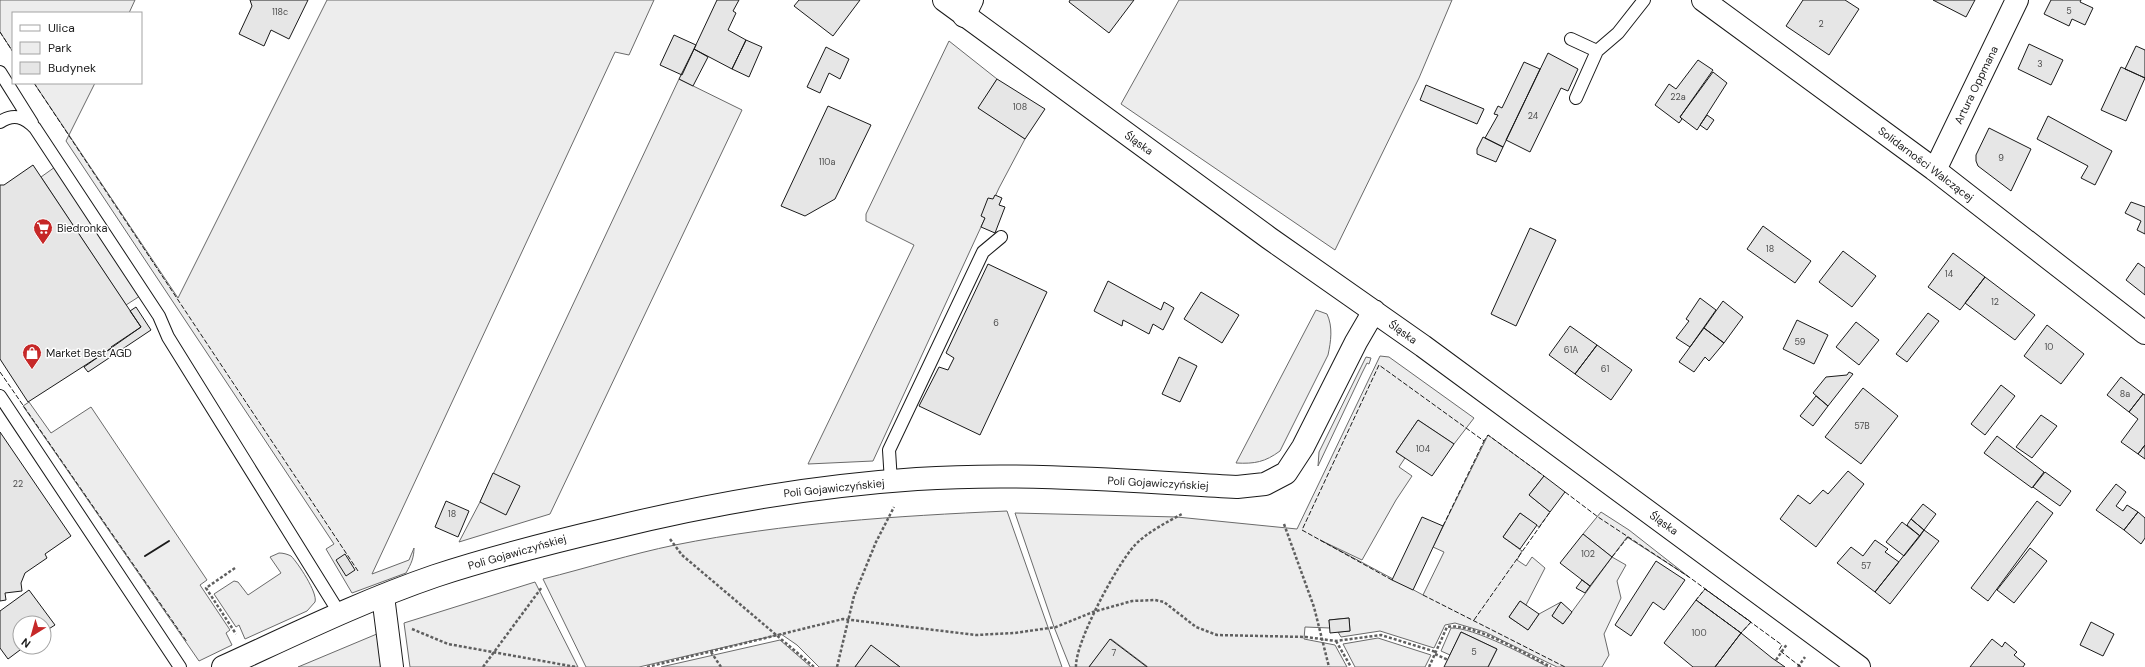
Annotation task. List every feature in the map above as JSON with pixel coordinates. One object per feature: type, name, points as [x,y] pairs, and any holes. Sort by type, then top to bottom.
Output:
[{"type":"street","name":"Śląska","points":[[944,0],[968,8],[1270,238],[1374,311],[1859,667]]},
{"type":"street","name":"Solidarności Walczącej","points":[[1703,0],[1935,170],[2145,333]]},
{"type":"street","name":"Artura Oppmana","points":[[1935,170],[2017,0]]},
{"type":"street","name":"Poli Gojawiczyńskiej","points":[[223,667],[383,596],[436,576],[533,546],[684,511],[802,490],[918,479],[1043,476],[1237,487],[1265,484],[1286,473],[1303,447],[1356,342],[1374,311]]},
{"type":"street","points":[[383,596],[392,667]]},
{"type":"lane","points":[[1576,98],[1597,51],[1618,33],[1644,0]]},
{"type":"lane","points":[[1571,39],[1597,51]]},
{"type":"lane","points":[[0,72],[35,128],[159,316],[168,337],[340,614]]},
{"type":"lane","points":[[0,122],[9,117],[17,116],[29,122],[35,128]]},
{"type":"lane","points":[[891,482],[889,450],[983,252],[1001,237]]},
{"type":"lane","points":[[0,396],[180,667]]},
{"type":"path","points":[[837,667],[854,596],[873,549],[894,507]]},
{"type":"path","points":[[1076,667],[1084,638],[1096,612],[1110,583],[1134,546],[1182,514]]},
{"type":"path","points":[[1284,524],[1314,607],[1329,667]]},
{"type":"path","points":[[668,538],[682,555],[814,667]]},
{"type":"path","points":[[235,568],[206,588],[235,631],[246,656]]},
{"type":"path","points":[[483,667],[542,587]]},
{"type":"path","points":[[647,667],[844,619],[976,635],[1015,633],[1056,627],[1096,612],[1132,601],[1155,600],[1164,602],[1196,627],[1217,635],[1306,637],[1336,641],[1381,635],[1436,653],[1448,660]]},
{"type":"path","points":[[404,626],[448,644],[576,667]]},
{"type":"path","points":[[1429,667],[1447,627],[1455,626],[1479,632],[1551,667]]},
{"type":"path","points":[[1336,641],[1351,667]]},
{"type":"path","points":[[1776,660],[1788,642]]},
{"type":"path","points":[[711,652],[721,667]]},
{"type":"path","points":[[1798,667],[1806,655]]},
{"type":"green space","points":[[0,0],[135,0],[129,12],[12,12],[12,50],[0,32]]},
{"type":"green space","points":[[327,0],[654,0],[629,55],[615,52],[372,574],[409,560],[414,548],[413,558],[406,573],[352,593],[326,549],[334,544],[66,141],[69,135],[178,298]]},
{"type":"green space","points":[[1179,0],[1452,0],[1419,78],[1335,250],[1121,104]]},
{"type":"green space","points":[[949,41],[997,79],[979,108],[1025,139],[999,188],[873,461],[808,464],[914,245],[866,221],[866,214]]},
{"type":"green space","points":[[679,79],[742,110],[550,514],[459,542],[480,502]]},
{"type":"green space","points":[[35,84],[94,84],[69,135]]},
{"type":"green space","points":[[55,167],[140,296],[126,305],[41,177]]},
{"type":"green space","points":[[1316,310],[1327,314],[1329,319],[1331,334],[1328,355],[1280,451],[1260,462],[1236,463]]},
{"type":"green space","points":[[1380,356],[1389,357],[1474,418],[1454,444],[1418,420],[1396,452],[1405,458],[1399,467],[1412,476],[1396,500],[1362,560],[1320,540],[1423,595],[1444,552],[1433,547],[1488,435],[1544,476],[1529,495],[1550,512],[1539,527],[1520,513],[1503,537],[1522,551],[1517,560],[1526,566],[1532,557],[1545,568],[1526,605],[1520,601],[1509,617],[1528,630],[1539,614],[1561,602],[1552,616],[1563,624],[1612,557],[1626,565],[1617,581],[1621,598],[1604,634],[1609,655],[1602,667],[1557,667],[1485,632],[1455,623],[1445,625],[1434,648],[1380,631],[1341,637],[1338,632],[1350,631],[1349,618],[1329,620],[1330,628],[1305,627],[1304,639],[1335,645],[1347,667],[1148,667],[1111,639],[1089,667],[1070,667],[1054,627],[1015,513],[1177,517],[1297,529]]},
{"type":"green space","points":[[1366,357],[1371,358],[1369,364],[1367,363],[1318,466],[1319,452]]},
{"type":"green space","points":[[29,402],[51,433],[91,407],[207,580],[200,585],[230,630],[226,633],[232,645],[199,661],[23,406]]},
{"type":"green space","points":[[1007,511],[1062,667],[900,667],[871,646],[855,667],[819,667],[797,645],[781,634],[639,667],[586,667],[543,579],[658,549],[716,537],[799,526],[882,518]]},
{"type":"green space","points":[[1601,512],[1629,530],[1689,577],[1627,537],[1612,557],[1583,534]]},
{"type":"green space","points":[[279,553],[291,556],[298,565],[311,585],[314,592],[315,602],[307,611],[245,639],[239,625],[236,627],[214,594],[234,581],[238,582],[248,595],[281,573],[270,557]]},
{"type":"green space","points":[[535,582],[578,667],[410,667],[404,623]]},
{"type":"green space","points":[[1705,589],[1751,622],[1741,633],[1696,600]]},
{"type":"green space","points":[[1451,628],[1461,629],[1486,637],[1548,667],[1488,667],[1497,649],[1461,632],[1450,655],[1441,651]]},
{"type":"green space","points":[[384,631],[389,667],[298,667]]},
{"type":"green space","points":[[1378,638],[1431,655],[1425,667],[1355,667],[1343,644]]},
{"type":"green space","points":[[780,640],[811,667],[661,667]]},
{"type":"building","points":[[250,0],[308,0],[289,39],[271,30],[264,46],[239,34],[252,6]]},
{"type":"building","points":[[717,0],[739,0],[733,11],[736,13],[728,30],[746,40],[732,69],[694,49]]},
{"type":"building","points":[[799,0],[860,0],[833,36],[794,6]]},
{"type":"building","points":[[1070,0],[1134,0],[1109,33],[1069,2]]},
{"type":"building","points":[[1803,0],[1845,0],[1859,9],[1829,55],[1786,26]]},
{"type":"building","points":[[1933,0],[1975,0],[1966,17]]},
{"type":"building","points":[[2051,0],[2081,0],[2080,2],[2093,8],[2085,25],[2072,19],[2069,26],[2044,14]]},
{"type":"building","points":[[674,35],[696,45],[682,75],[660,65]]},
{"type":"building","points":[[746,40],[762,47],[749,77],[732,69]]},
{"type":"building","points":[[2029,44],[2063,60],[2051,85],[2018,69]]},
{"type":"building","points":[[2136,46],[2145,50],[2145,78],[2125,69]]},
{"type":"building","points":[[826,47],[849,59],[840,79],[829,73],[820,93],[807,87]]},
{"type":"building","points":[[694,49],[708,57],[693,86],[679,79]]},
{"type":"building","points":[[1548,53],[1578,69],[1568,91],[1561,88],[1530,152],[1506,140]]},
{"type":"building","points":[[1698,60],[1713,70],[1680,117],[1682,119],[1679,123],[1655,105],[1669,84],[1676,89]]},
{"type":"building","points":[[1524,62],[1540,69],[1503,147],[1485,138],[1498,115],[1494,114],[1498,106],[1502,108]]},
{"type":"building","points":[[2121,67],[2145,78],[2126,121],[2101,110]]},
{"type":"building","points":[[1713,72],[1727,83],[1697,130],[1680,117]]},
{"type":"building","points":[[997,79],[1045,109],[1025,139],[978,108]]},
{"type":"building","points":[[1426,85],[1484,109],[1477,124],[1420,100]]},
{"type":"building","points":[[828,106],[871,125],[835,199],[805,216],[781,206]]},
{"type":"building","points":[[1707,115],[1714,120],[1707,130],[1700,125]]},
{"type":"building","points":[[2048,116],[2112,151],[2095,185],[2081,178],[2088,166],[2037,139]]},
{"type":"building","points":[[1989,128],[2031,149],[2011,191],[1978,166],[1976,161],[1976,155]]},
{"type":"building","points":[[1483,137],[1503,147],[1496,162],[1477,154],[1477,149]]},
{"type":"building","name":"Biedronka","points":[[33,165],[141,327],[111,347],[112,348],[28,402],[0,359],[0,185],[4,185]]},
{"type":"building","points":[[995,195],[1002,198],[999,205],[1005,207],[995,233],[981,227],[985,218],[981,216],[988,198],[993,199]]},
{"type":"building","points":[[2131,202],[2145,207],[2145,234],[2137,230],[2141,221],[2125,213]]},
{"type":"building","points":[[1763,226],[1811,261],[1795,283],[1747,249]]},
{"type":"building","points":[[1530,228],[1556,240],[1516,326],[1491,314]]},
{"type":"building","points":[[1843,251],[1876,276],[1852,307],[1819,282]]},
{"type":"building","points":[[1953,253],[1985,277],[1960,310],[1928,287]]},
{"type":"building","points":[[2138,263],[2145,268],[2145,295],[2126,280]]},
{"type":"building","points":[[988,264],[1047,292],[980,435],[919,406],[939,367],[948,370],[954,358],[946,353]]},
{"type":"building","points":[[1985,277],[2035,315],[2015,340],[1965,303]]},
{"type":"building","points":[[1108,281],[1161,310],[1164,302],[1174,308],[1163,330],[1153,324],[1149,334],[1123,320],[1122,326],[1094,311]]},
{"type":"building","points":[[1201,292],[1239,315],[1222,343],[1184,319]]},
{"type":"building","points":[[1700,298],[1716,310],[1690,347],[1676,338],[1689,321],[1686,319]]},
{"type":"building","points":[[1723,301],[1743,317],[1724,343],[1704,328]]},
{"type":"building","points":[[136,307],[151,330],[88,372],[84,367],[141,327],[130,311]]},
{"type":"building","points":[[1928,313],[1939,321],[1907,362],[1896,354]]},
{"type":"building","points":[[1797,320],[1828,335],[1814,364],[1783,349]]},
{"type":"building","points":[[1856,322],[1879,340],[1859,365],[1836,347]]},
{"type":"building","points":[[2047,325],[2084,354],[2061,384],[2024,356]]},
{"type":"building","points":[[1570,326],[1597,345],[1575,374],[1549,355]]},
{"type":"building","points":[[1704,328],[1724,343],[1709,361],[1705,357],[1694,372],[1679,362]]},
{"type":"building","points":[[1597,345],[1632,370],[1611,400],[1575,374]]},
{"type":"building","points":[[1179,357],[1197,366],[1180,402],[1162,394]]},
{"type":"building","points":[[1849,372],[1853,374],[1828,406],[1813,393],[1826,377],[1847,375]]},
{"type":"building","points":[[2121,377],[2143,394],[2129,412],[2107,395]]},
{"type":"building","points":[[2001,385],[2015,396],[1985,435],[1971,424]]},
{"type":"building","points":[[1863,388],[1898,416],[1861,464],[1825,437]]},
{"type":"building","points":[[2143,394],[2145,395],[2145,445],[2138,454],[2121,442],[2138,419],[2129,412]]},
{"type":"building","points":[[1816,396],[1828,406],[1813,426],[1800,416]]},
{"type":"building","points":[[2041,415],[2057,426],[2032,458],[2016,447]]},
{"type":"building","points":[[1418,420],[1454,444],[1432,476],[1396,452]]},
{"type":"building","points":[[0,432],[71,536],[45,554],[47,558],[25,573],[21,583],[22,591],[5,593],[6,600],[0,601]]},
{"type":"building","points":[[1997,436],[2044,472],[2032,488],[1984,453]]},
{"type":"building","points":[[2145,445],[2145,459],[2138,454]]},
{"type":"building","points":[[1848,471],[1864,484],[1816,547],[1780,519],[1798,495],[1810,504],[1823,490],[1828,494]]},
{"type":"building","points":[[2045,472],[2071,491],[2060,506],[2033,487]]},
{"type":"building","points":[[493,473],[520,486],[506,515],[480,502]]},
{"type":"building","points":[[1544,476],[1565,492],[1550,512],[1529,495]]},
{"type":"building","points":[[2116,484],[2126,492],[2116,506],[2123,511],[2127,505],[2138,512],[2124,530],[2096,510]]},
{"type":"building","points":[[446,501],[469,511],[458,537],[435,527]]},
{"type":"building","points":[[2037,501],[2053,513],[1988,601],[1971,588]]},
{"type":"building","points":[[1923,504],[1936,514],[1924,530],[1911,519]]},
{"type":"building","points":[[2138,512],[2145,518],[2145,538],[2141,544],[2124,530]]},
{"type":"building","points":[[1520,513],[1537,525],[1520,549],[1503,537]]},
{"type":"building","points":[[1422,517],[1443,526],[1413,590],[1392,580]]},
{"type":"building","points":[[1911,519],[1924,530],[1920,536],[1907,525]]},
{"type":"building","points":[[1902,522],[1920,536],[1904,556],[1886,542]]},
{"type":"building","points":[[1924,530],[1939,541],[1890,604],[1875,592]]},
{"type":"building","points":[[1583,534],[1612,557],[1590,586],[1560,563]]},
{"type":"building","points":[[1875,540],[1888,549],[1885,552],[1899,562],[1875,592],[1837,563],[1851,547],[1863,556]]},
{"type":"building","points":[[2030,548],[2047,561],[2014,603],[1997,590]]},
{"type":"building","points":[[345,554],[355,570],[346,576],[336,560]]},
{"type":"building","points":[[1656,561],[1685,580],[1664,610],[1653,602],[1631,636],[1615,625]]},
{"type":"building","points":[[1582,580],[1590,586],[1585,593],[1576,588]]},
{"type":"building","points":[[29,590],[48,615],[12,615],[12,655],[13,655],[8,659],[0,648],[0,611]]},
{"type":"building","points":[[1696,600],[1741,633],[1715,667],[1693,667],[1664,643]]},
{"type":"building","points":[[1520,601],[1539,614],[1528,630],[1509,617]]},
{"type":"building","points":[[1561,602],[1572,612],[1563,624],[1552,616]]},
{"type":"building","points":[[1349,618],[1350,631],[1330,633],[1329,620]]},
{"type":"building","points":[[2091,622],[2114,634],[2103,656],[2080,645]]},
{"type":"building","points":[[1461,632],[1497,649],[1488,667],[1444,667]]},
{"type":"building","points":[[1741,633],[1772,658],[1785,667],[1715,667]]},
{"type":"building","points":[[1110,639],[1147,667],[1089,667]]},
{"type":"building","points":[[1992,639],[2002,647],[2005,642],[2017,652],[2014,655],[2025,664],[2023,667],[1970,667]]},
{"type":"building","points":[[871,645],[900,667],[855,667]]},
{"type":"fence","points":[[0,32],[12,50]]},
{"type":"fence","points":[[35,84],[358,571]]},
{"type":"fence","points":[[1392,580],[1302,530],[1379,365],[1484,441],[1488,435],[1544,476]]},
{"type":"fence","points":[[0,372],[187,642]]},
{"type":"fence","points":[[1443,526],[1484,441]]},
{"type":"fence","points":[[1565,492],[1598,517],[1689,577],[1782,645],[1779,650],[1801,667]]},
{"type":"fence","points":[[1474,620],[1550,512]]},
{"type":"fence","points":[[1612,557],[1628,537]]},
{"type":"fence","points":[[1705,589],[1751,622],[1741,633],[1696,600],[1705,589]]},
{"type":"fence","points":[[1423,595],[1565,667]]},
{"type":"wall","points":[[145,556],[169,541]]},
{"type":"place","name":"Biedronka","points":[[43,245]]},
{"type":"place","name":"Market Best AGD","points":[[32,370]]}]
